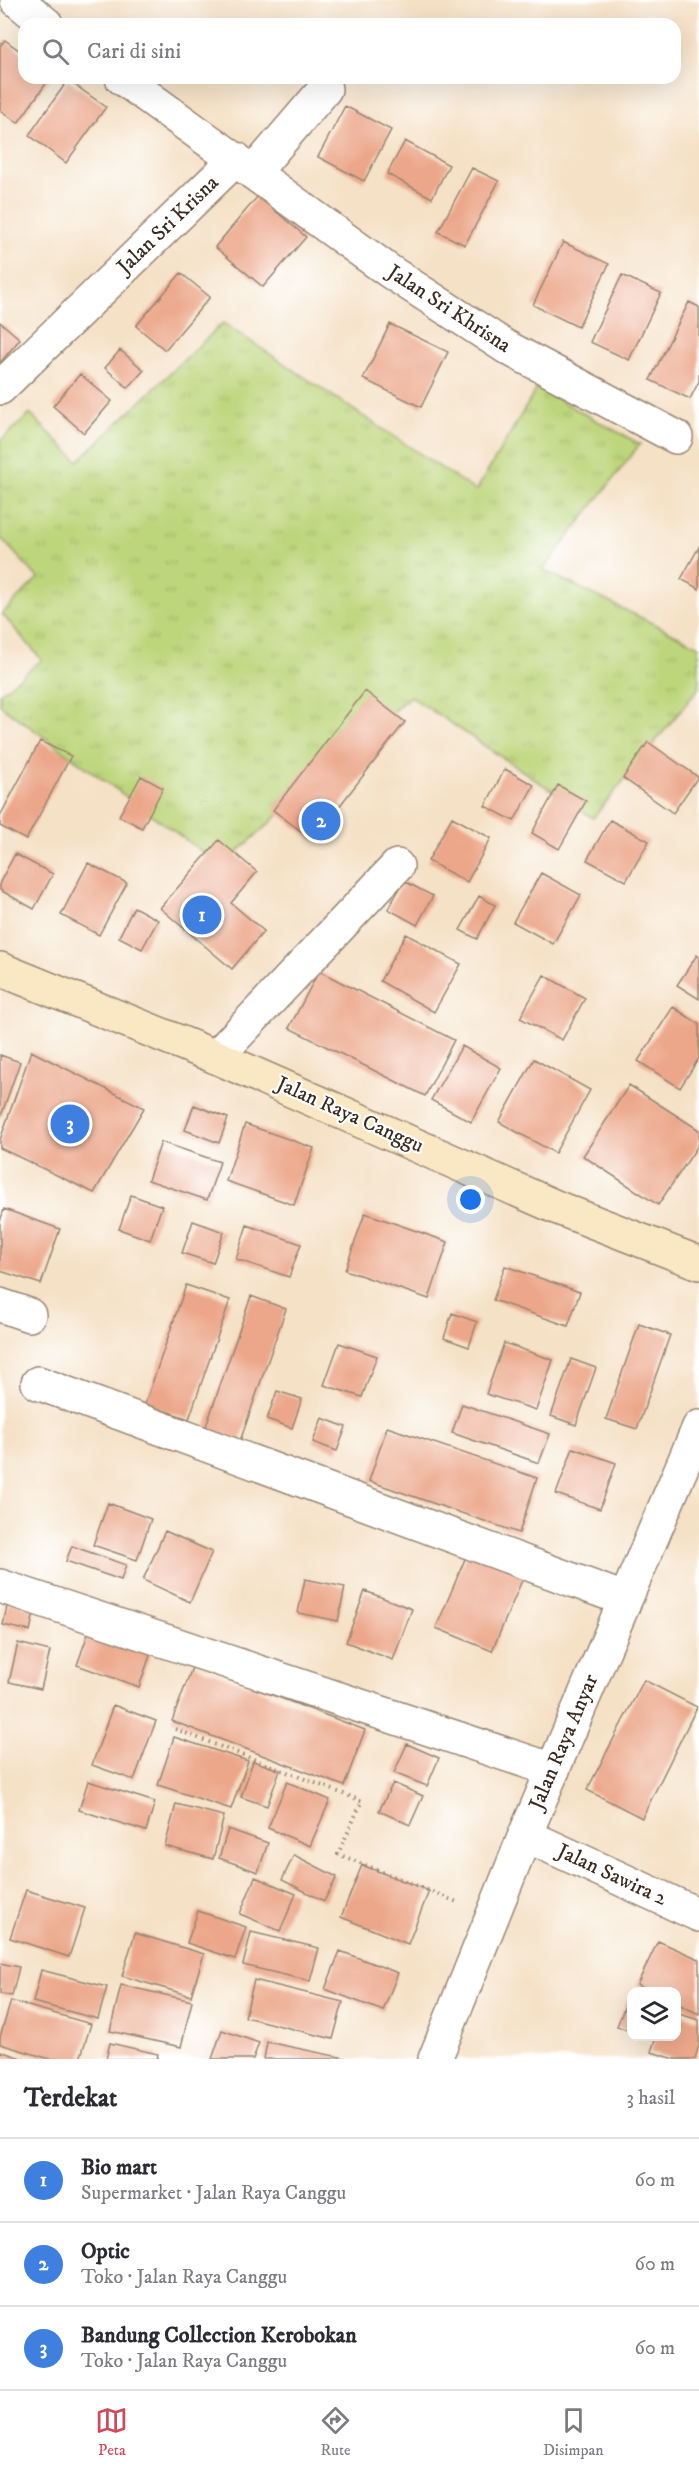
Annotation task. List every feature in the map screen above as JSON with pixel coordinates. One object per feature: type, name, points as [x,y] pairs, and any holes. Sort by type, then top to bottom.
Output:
[{"type":"main road","name":"Jalan Raya Canggu","points":[[0,969],[216,1057],[558,1208],[699,1263]]},
{"type":"street","points":[[17,0],[39,18]]},
{"type":"street","name":"Jalan Sri Krisna","points":[[0,388],[245,166],[130,84]]},
{"type":"street","points":[[245,166],[325,89]]},
{"type":"street","name":"Jalan Sri Khrisna","points":[[245,166],[389,271],[506,347],[676,436]]},
{"type":"street","points":[[216,1057],[397,866]]},
{"type":"street","points":[[38,1383],[624,1599]]},
{"type":"street","name":"Jalan Raya Anyar","points":[[435,2059],[525,1835],[699,1427]]},
{"type":"street","points":[[0,1586],[553,1770]]},
{"type":"street","name":"Jalan Sawira 2","points":[[525,1835],[699,1915]]},
{"type":"path","points":[[175,1729],[362,1801],[338,1854],[492,1916]]},
{"type":"green space","points":[[223,323],[476,491],[537,388],[640,444],[543,570],[699,646],[699,688],[593,818],[410,696],[222,866],[0,705],[0,693],[42,660],[2,614],[38,578],[0,537],[0,441],[30,414],[78,461]]},
{"type":"building","points":[[5,40],[18,50],[18,84],[46,84],[18,123],[0,110],[0,46]]},
{"type":"building","points":[[65,84],[74,84],[106,107],[66,163],[29,135]]},
{"type":"building","points":[[345,106],[391,130],[364,181],[318,157]]},
{"type":"building","points":[[405,141],[449,165],[432,198],[387,174]]},
{"type":"building","points":[[472,168],[499,181],[465,245],[438,232]]},
{"type":"building","points":[[258,196],[306,237],[263,287],[215,247]]},
{"type":"building","points":[[563,242],[609,264],[578,327],[533,305]]},
{"type":"building","points":[[181,273],[210,297],[165,350],[136,326]]},
{"type":"building","points":[[622,275],[661,293],[629,360],[590,342]]},
{"type":"building","points":[[689,302],[699,307],[699,381],[690,399],[650,380]]},
{"type":"building","points":[[0,322],[20,339],[0,363]]},
{"type":"building","points":[[390,324],[448,352],[421,407],[363,379]]},
{"type":"building","points":[[120,350],[144,370],[128,388],[105,368]]},
{"type":"building","points":[[80,374],[112,401],[84,433],[53,406]]},
{"type":"building","points":[[699,547],[699,589],[681,579]]},
{"type":"building","points":[[365,691],[405,722],[313,840],[273,810]]},
{"type":"building","points":[[40,741],[71,756],[26,840],[0,826],[0,816]]},
{"type":"building","points":[[648,742],[698,777],[673,813],[623,778]]},
{"type":"building","points":[[505,769],[534,785],[514,821],[485,806]]},
{"type":"building","points":[[141,776],[163,788],[142,828],[119,816]]},
{"type":"building","points":[[558,785],[586,801],[559,849],[532,833]]},
{"type":"building","points":[[452,817],[491,838],[467,882],[428,861]]},
{"type":"building","points":[[610,820],[649,841],[626,881],[587,860]]},
{"type":"building","points":[[219,840],[257,872],[231,903],[264,931],[232,969],[160,908]]},
{"type":"building","points":[[15,854],[53,874],[34,909],[0,890],[0,882]]},
{"type":"building","points":[[88,863],[127,883],[99,935],[61,915]]},
{"type":"building","points":[[541,873],[581,895],[553,944],[513,922]]},
{"type":"building","points":[[404,881],[433,896],[417,925],[388,909]]},
{"type":"building","points":[[479,896],[495,905],[477,939],[460,930]]},
{"type":"building","points":[[134,907],[158,920],[142,949],[119,937]]},
{"type":"building","points":[[406,934],[461,964],[434,1012],[380,981]]},
{"type":"building","points":[[697,955],[699,957],[699,999],[677,985]]},
{"type":"building","points":[[319,971],[454,1040],[425,1096],[289,1028]]},
{"type":"building","points":[[544,975],[585,998],[562,1040],[520,1018]]},
{"type":"building","points":[[673,1007],[699,1024],[699,1058],[680,1088],[638,1061]]},
{"type":"building","points":[[462,1046],[501,1068],[471,1122],[431,1100]]},
{"type":"building","points":[[31,1051],[144,1108],[94,1193],[0,1148],[0,1140]]},
{"type":"building","points":[[0,1055],[20,1062],[0,1119]]},
{"type":"building","points":[[534,1059],[590,1090],[555,1153],[499,1122]]},
{"type":"building","points":[[629,1085],[699,1130],[699,1144],[658,1205],[583,1156]]},
{"type":"building","points":[[194,1105],[228,1118],[219,1143],[185,1130]]},
{"type":"building","points":[[245,1124],[314,1148],[294,1205],[226,1181]]},
{"type":"building","points":[[161,1142],[220,1162],[207,1200],[148,1180]]},
{"type":"building","points":[[131,1195],[162,1206],[150,1240],[119,1229]]},
{"type":"building","points":[[4,1209],[60,1229],[41,1284],[0,1271],[0,1222]]},
{"type":"building","points":[[365,1213],[448,1242],[429,1299],[345,1270]]},
{"type":"building","points":[[193,1221],[224,1232],[213,1263],[182,1253]]},
{"type":"building","points":[[247,1225],[301,1244],[289,1277],[236,1259]]},
{"type":"building","points":[[505,1266],[580,1292],[568,1326],[493,1300]]},
{"type":"building","points":[[186,1285],[230,1300],[189,1419],[145,1404]]},
{"type":"building","points":[[251,1296],[286,1309],[239,1444],[204,1432]]},
{"type":"building","points":[[452,1313],[477,1322],[469,1347],[444,1338]]},
{"type":"building","points":[[639,1324],[670,1335],[637,1429],[606,1419]]},
{"type":"building","points":[[339,1343],[377,1356],[362,1397],[324,1385]]},
{"type":"building","points":[[504,1343],[553,1360],[536,1410],[486,1394]]},
{"type":"building","points":[[571,1359],[596,1368],[576,1425],[551,1416]]},
{"type":"building","points":[[277,1391],[302,1399],[292,1428],[267,1419]]},
{"type":"building","points":[[462,1404],[550,1434],[539,1463],[452,1433]]},
{"type":"building","points":[[322,1418],[346,1427],[337,1451],[313,1442]]},
{"type":"building","points":[[387,1427],[537,1478],[519,1533],[369,1481]]},
{"type":"building","points":[[573,1448],[616,1463],[600,1509],[556,1494]]},
{"type":"building","points":[[108,1503],[151,1519],[137,1560],[93,1545]]},
{"type":"building","points":[[165,1531],[212,1552],[190,1602],[143,1580]]},
{"type":"building","points":[[72,1546],[126,1565],[121,1580],[66,1561]]},
{"type":"building","points":[[470,1547],[526,1571],[492,1651],[436,1628]]},
{"type":"building","points":[[305,1579],[345,1587],[338,1621],[298,1613]]},
{"type":"building","points":[[365,1591],[412,1609],[393,1660],[346,1642]]},
{"type":"building","points":[[8,1602],[35,1608],[30,1631],[3,1625]]},
{"type":"building","points":[[90,1628],[152,1650],[139,1687],[77,1665]]},
{"type":"building","points":[[18,1643],[50,1651],[41,1689],[9,1682]]},
{"type":"building","points":[[193,1665],[365,1730],[344,1786],[172,1721]]},
{"type":"building","points":[[644,1680],[697,1707],[642,1818],[587,1790]]},
{"type":"building","points":[[113,1705],[156,1721],[134,1780],[92,1765]]},
{"type":"building","points":[[174,1737],[248,1761],[231,1809],[158,1785]]},
{"type":"building","points":[[407,1744],[439,1758],[427,1786],[394,1773]]},
{"type":"building","points":[[253,1761],[280,1770],[267,1806],[241,1797]]},
{"type":"building","points":[[88,1781],[155,1802],[146,1831],[79,1810]]},
{"type":"building","points":[[287,1782],[330,1800],[310,1846],[268,1828]]},
{"type":"building","points":[[393,1783],[423,1796],[410,1825],[379,1811]]},
{"type":"building","points":[[176,1804],[224,1816],[213,1859],[165,1846]]},
{"type":"building","points":[[228,1829],[268,1843],[258,1872],[219,1858]]},
{"type":"building","points":[[294,1855],[337,1877],[324,1901],[282,1880]]},
{"type":"building","points":[[362,1865],[429,1891],[408,1944],[341,1917]]},
{"type":"building","points":[[255,1877],[296,1894],[280,1931],[240,1914]]},
{"type":"building","points":[[26,1890],[85,1908],[69,1957],[10,1938]]},
{"type":"building","points":[[198,1911],[246,1927],[235,1959],[187,1943]]},
{"type":"building","points":[[251,1932],[319,1948],[310,1981],[243,1965]]},
{"type":"building","points":[[135,1933],[204,1954],[191,1996],[122,1976]]},
{"type":"building","points":[[658,1941],[699,1959],[699,2014],[681,2005],[681,1987],[641,1987],[637,1985]]},
{"type":"building","points":[[340,1951],[398,1973],[383,2011],[325,1989]]},
{"type":"building","points":[[0,1963],[19,1967],[12,1996],[0,1994]]},
{"type":"building","points":[[41,1970],[107,1987],[98,2019],[33,2002]]},
{"type":"building","points":[[254,1980],[343,2002],[333,2039],[245,2017]]},
{"type":"building","points":[[121,1985],[192,2001],[181,2047],[110,2031]]},
{"type":"building","points":[[11,2001],[91,2024],[80,2059],[50,2059],[0,2044]]},
{"type":"building","points":[[627,2001],[627,2030],[617,2026]]},
{"type":"building","points":[[681,2015],[699,2020],[699,2045],[695,2059],[675,2059],[651,2052],[654,2041],[681,2041]]},
{"type":"building","points":[[222,2030],[259,2043],[253,2059],[212,2059]]},
{"type":"building","points":[[267,2042],[345,2058],[345,2059],[264,2059]]},
{"type":"building","points":[[110,2043],[158,2054],[157,2059],[106,2059]]},
{"type":"building","points":[[0,2051],[24,2059],[0,2059]]},
{"type":"place","name":"Optic","points":[[321,821]]},
{"type":"place","name":"Bio mart","points":[[202,915]]},
{"type":"place","name":"Bandung Collection Kerobokan","points":[[70,1124]]}]
